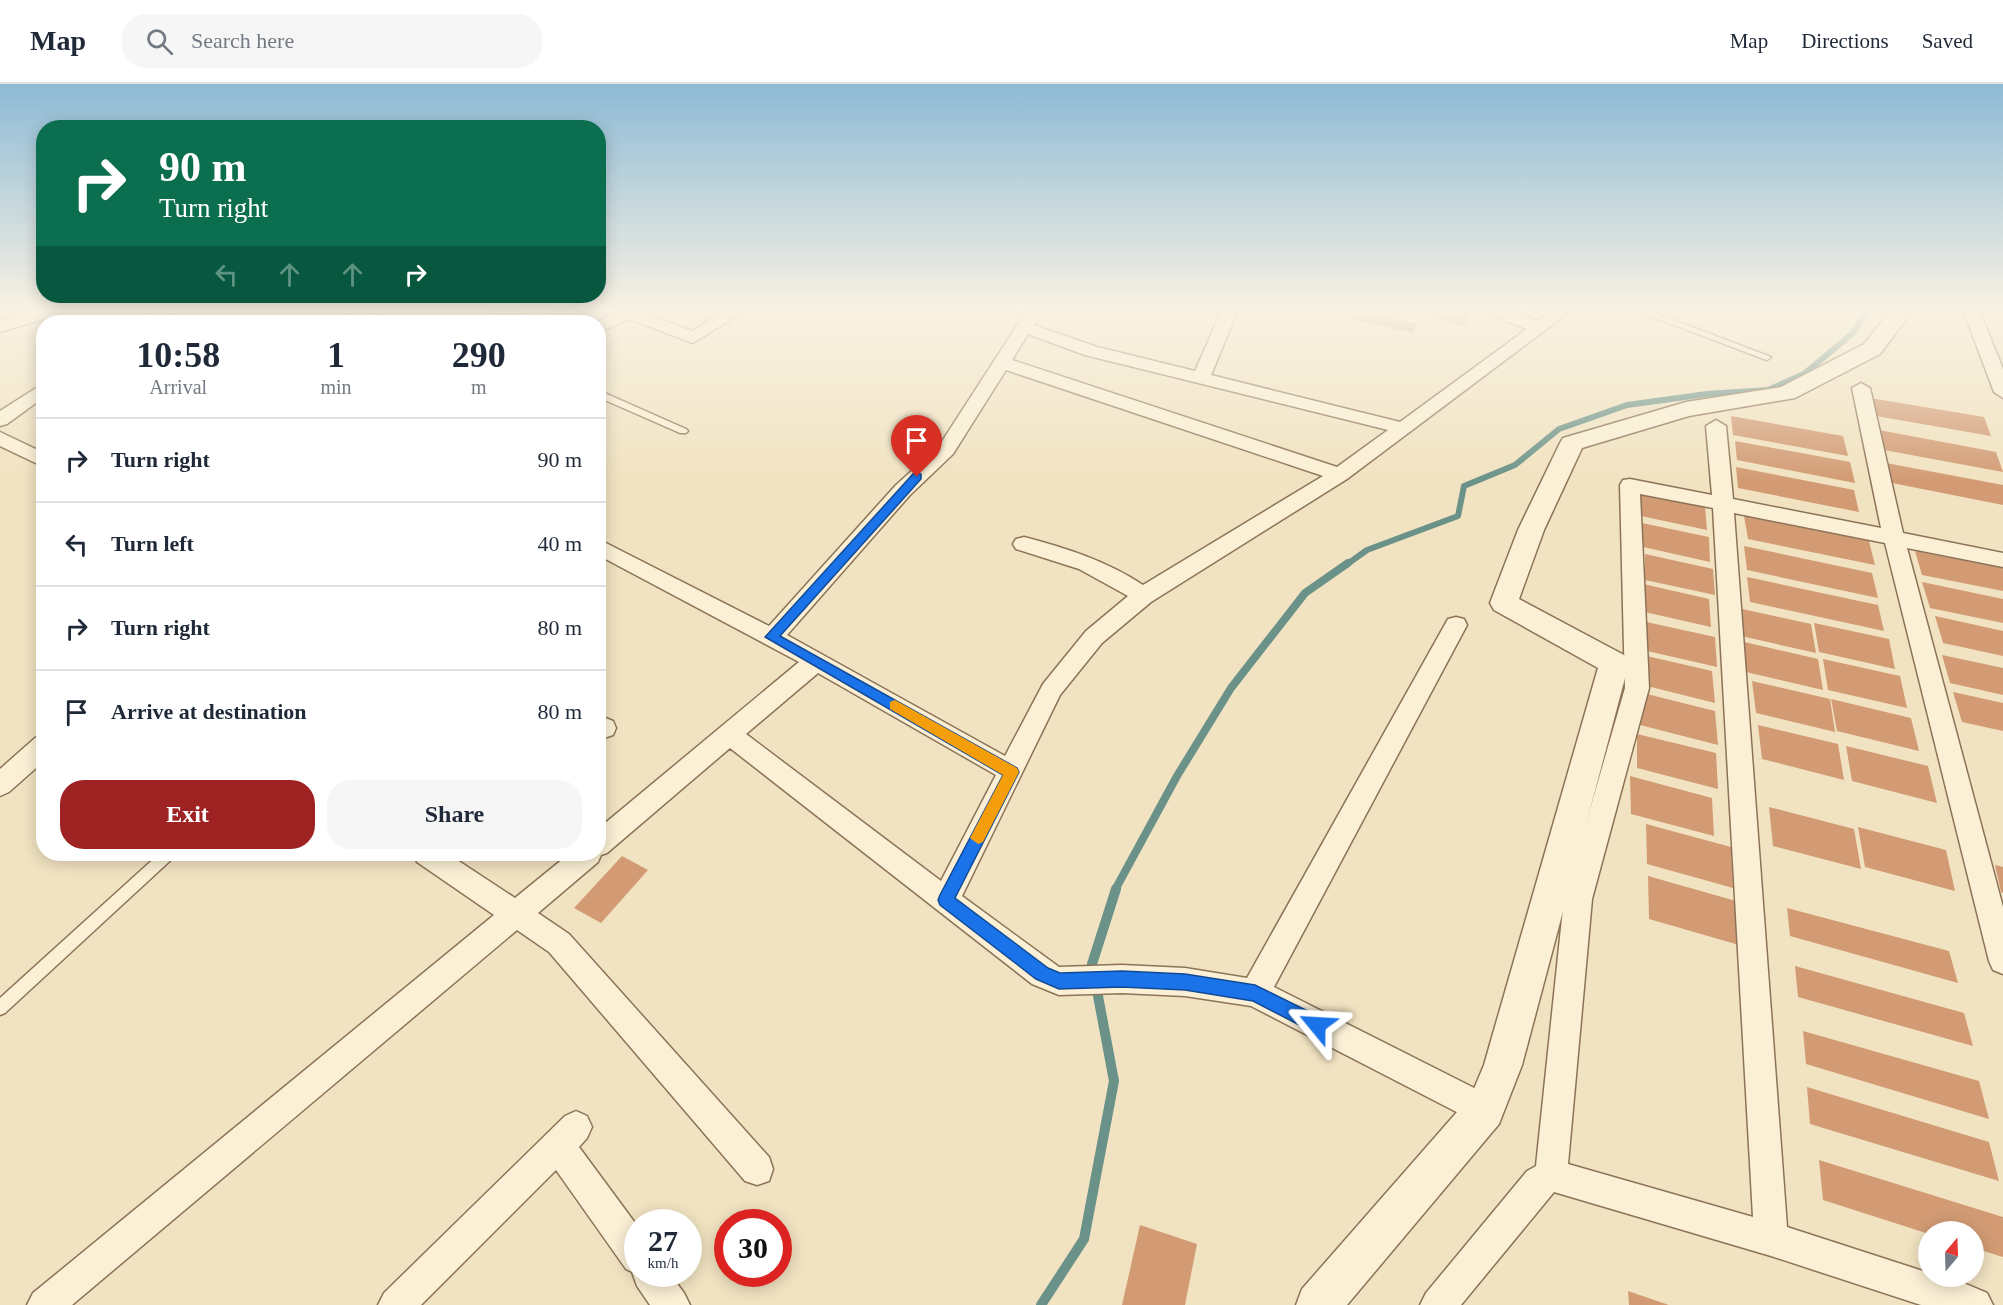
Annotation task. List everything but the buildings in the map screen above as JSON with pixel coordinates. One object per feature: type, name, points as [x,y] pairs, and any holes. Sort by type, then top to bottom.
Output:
[{"type":"street","points":[[772,637],[903,490],[946,450],[999,367]]},
{"type":"street","points":[[1014,367],[1340,475]]},
{"type":"street","points":[[1156,367],[1403,428]]},
{"type":"street","points":[[1201,378],[1206,367]]},
{"type":"street","points":[[946,900],[1051,690],[1094,637],[1143,596],[1340,475],[1486,367]]},
{"type":"street","points":[[1318,1305],[1485,1110],[1503,1065],[1614,663],[1504,603],[1531,530],[1572,444],[1686,409],[1787,393],[1837,367]]},
{"type":"street","points":[[1993,367],[2003,392]]},
{"type":"street","points":[[1861,388],[1894,538],[2003,961]]},
{"type":"street","points":[[0,420],[36,394]]},
{"type":"street","points":[[1716,426],[1771,1239]]},
{"type":"street","points":[[0,438],[36,457]]},
{"type":"street","points":[[1551,1175],[1578,899],[1636,688],[1629,488],[1636,484],[2003,560]]},
{"type":"street","points":[[1024,544],[1089,563],[1118,577],[1143,596]]},
{"type":"street","points":[[606,550],[816,661],[1012,772]]},
{"type":"street","points":[[1255,993],[1456,625]]},
{"type":"street","points":[[606,838],[816,661]]},
{"type":"street","points":[[730,735],[1042,974],[1059,981],[1122,979],[1185,982],[1255,993],[1485,1110]]},
{"type":"street","points":[[0,785],[36,752]]},
{"type":"street","points":[[437,861],[559,943],[757,1169]]},
{"type":"street","points":[[45,1305],[579,861]]},
{"type":"street","points":[[396,1305],[567,1136],[624,1233]]},
{"type":"street","points":[[1438,1305],[1539,1183],[1551,1175],[1771,1239],[1976,1305]]},
{"type":"street","points":[[659,1287],[672,1305]]},
{"type":"lane","points":[[606,397],[683,431]]},
{"type":"lane","points":[[0,1008],[160,861]]},
{"type":"waterway","points":[[1346,565],[1367,550],[1458,516],[1464,486],[1515,465],[1559,429],[1627,405],[1707,394],[1768,390],[1804,374],[1812,367]]},
{"type":"waterway","points":[[1115,890],[1177,776],[1231,688],[1305,593],[1348,563]]},
{"type":"waterway","points":[[1041,1305],[1084,1239],[1114,1081],[1092,964],[1116,889]]},
{"type":"slow traffic","points":[[895,706],[1012,772],[978,838]]},
{"type":"route","points":[[917,477],[772,637],[1012,772],[946,900],[1042,974],[1059,981],[1122,979],[1185,982],[1255,993],[1317,1025]]}]
